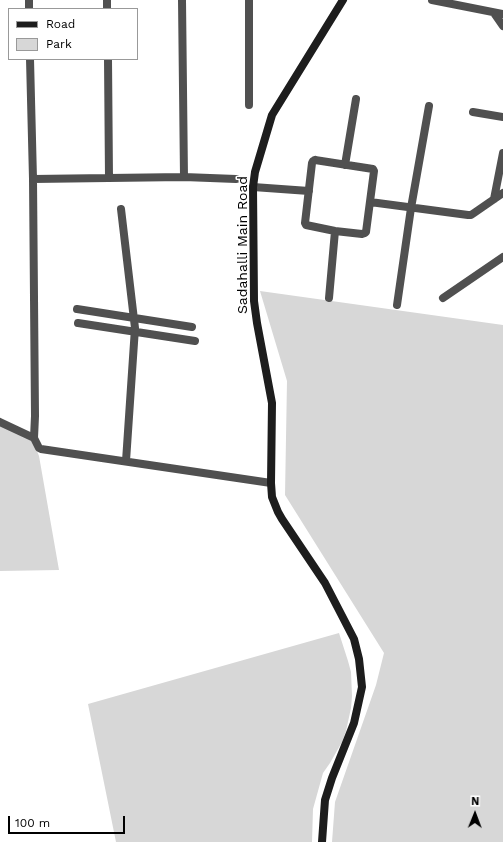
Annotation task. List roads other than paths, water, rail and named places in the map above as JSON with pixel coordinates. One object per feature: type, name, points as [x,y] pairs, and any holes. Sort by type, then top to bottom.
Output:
[{"type":"street","points":[[182,0],[184,177]]},
{"type":"street","points":[[249,0],[249,105]]},
{"type":"street","name":"Sadahalli Main Road","points":[[322,842],[325,800],[332,778],[354,723],[362,687],[359,659],[354,639],[325,583],[278,512],[272,497],[272,403],[254,301],[253,187],[255,172],[272,115],[343,0]]},
{"type":"street","points":[[432,0],[503,14]]},
{"type":"street","points":[[494,13],[503,26]]},
{"type":"street","points":[[30,60],[33,179],[34,438],[39,448],[271,483]]},
{"type":"street","points":[[108,60],[110,178]]},
{"type":"street","points":[[345,165],[356,99]]},
{"type":"street","points":[[397,305],[411,208],[429,106]]},
{"type":"street","points":[[473,112],[503,117]]},
{"type":"street","points":[[494,199],[503,153]]},
{"type":"street","points":[[314,160],[373,169],[374,171],[366,232],[362,234],[335,231],[306,225],[309,191],[312,162],[314,160]]},
{"type":"street","points":[[33,179],[184,177],[236,179]]},
{"type":"street","points":[[253,187],[309,191]]},
{"type":"street","points":[[370,202],[471,215],[503,193]]},
{"type":"street","points":[[121,209],[135,332],[126,461]]},
{"type":"street","points":[[329,298],[335,231]]},
{"type":"street","points":[[443,298],[503,257]]},
{"type":"street","points":[[77,309],[192,327]]},
{"type":"street","points":[[78,323],[195,341]]},
{"type":"street","points":[[0,422],[34,438]]}]
